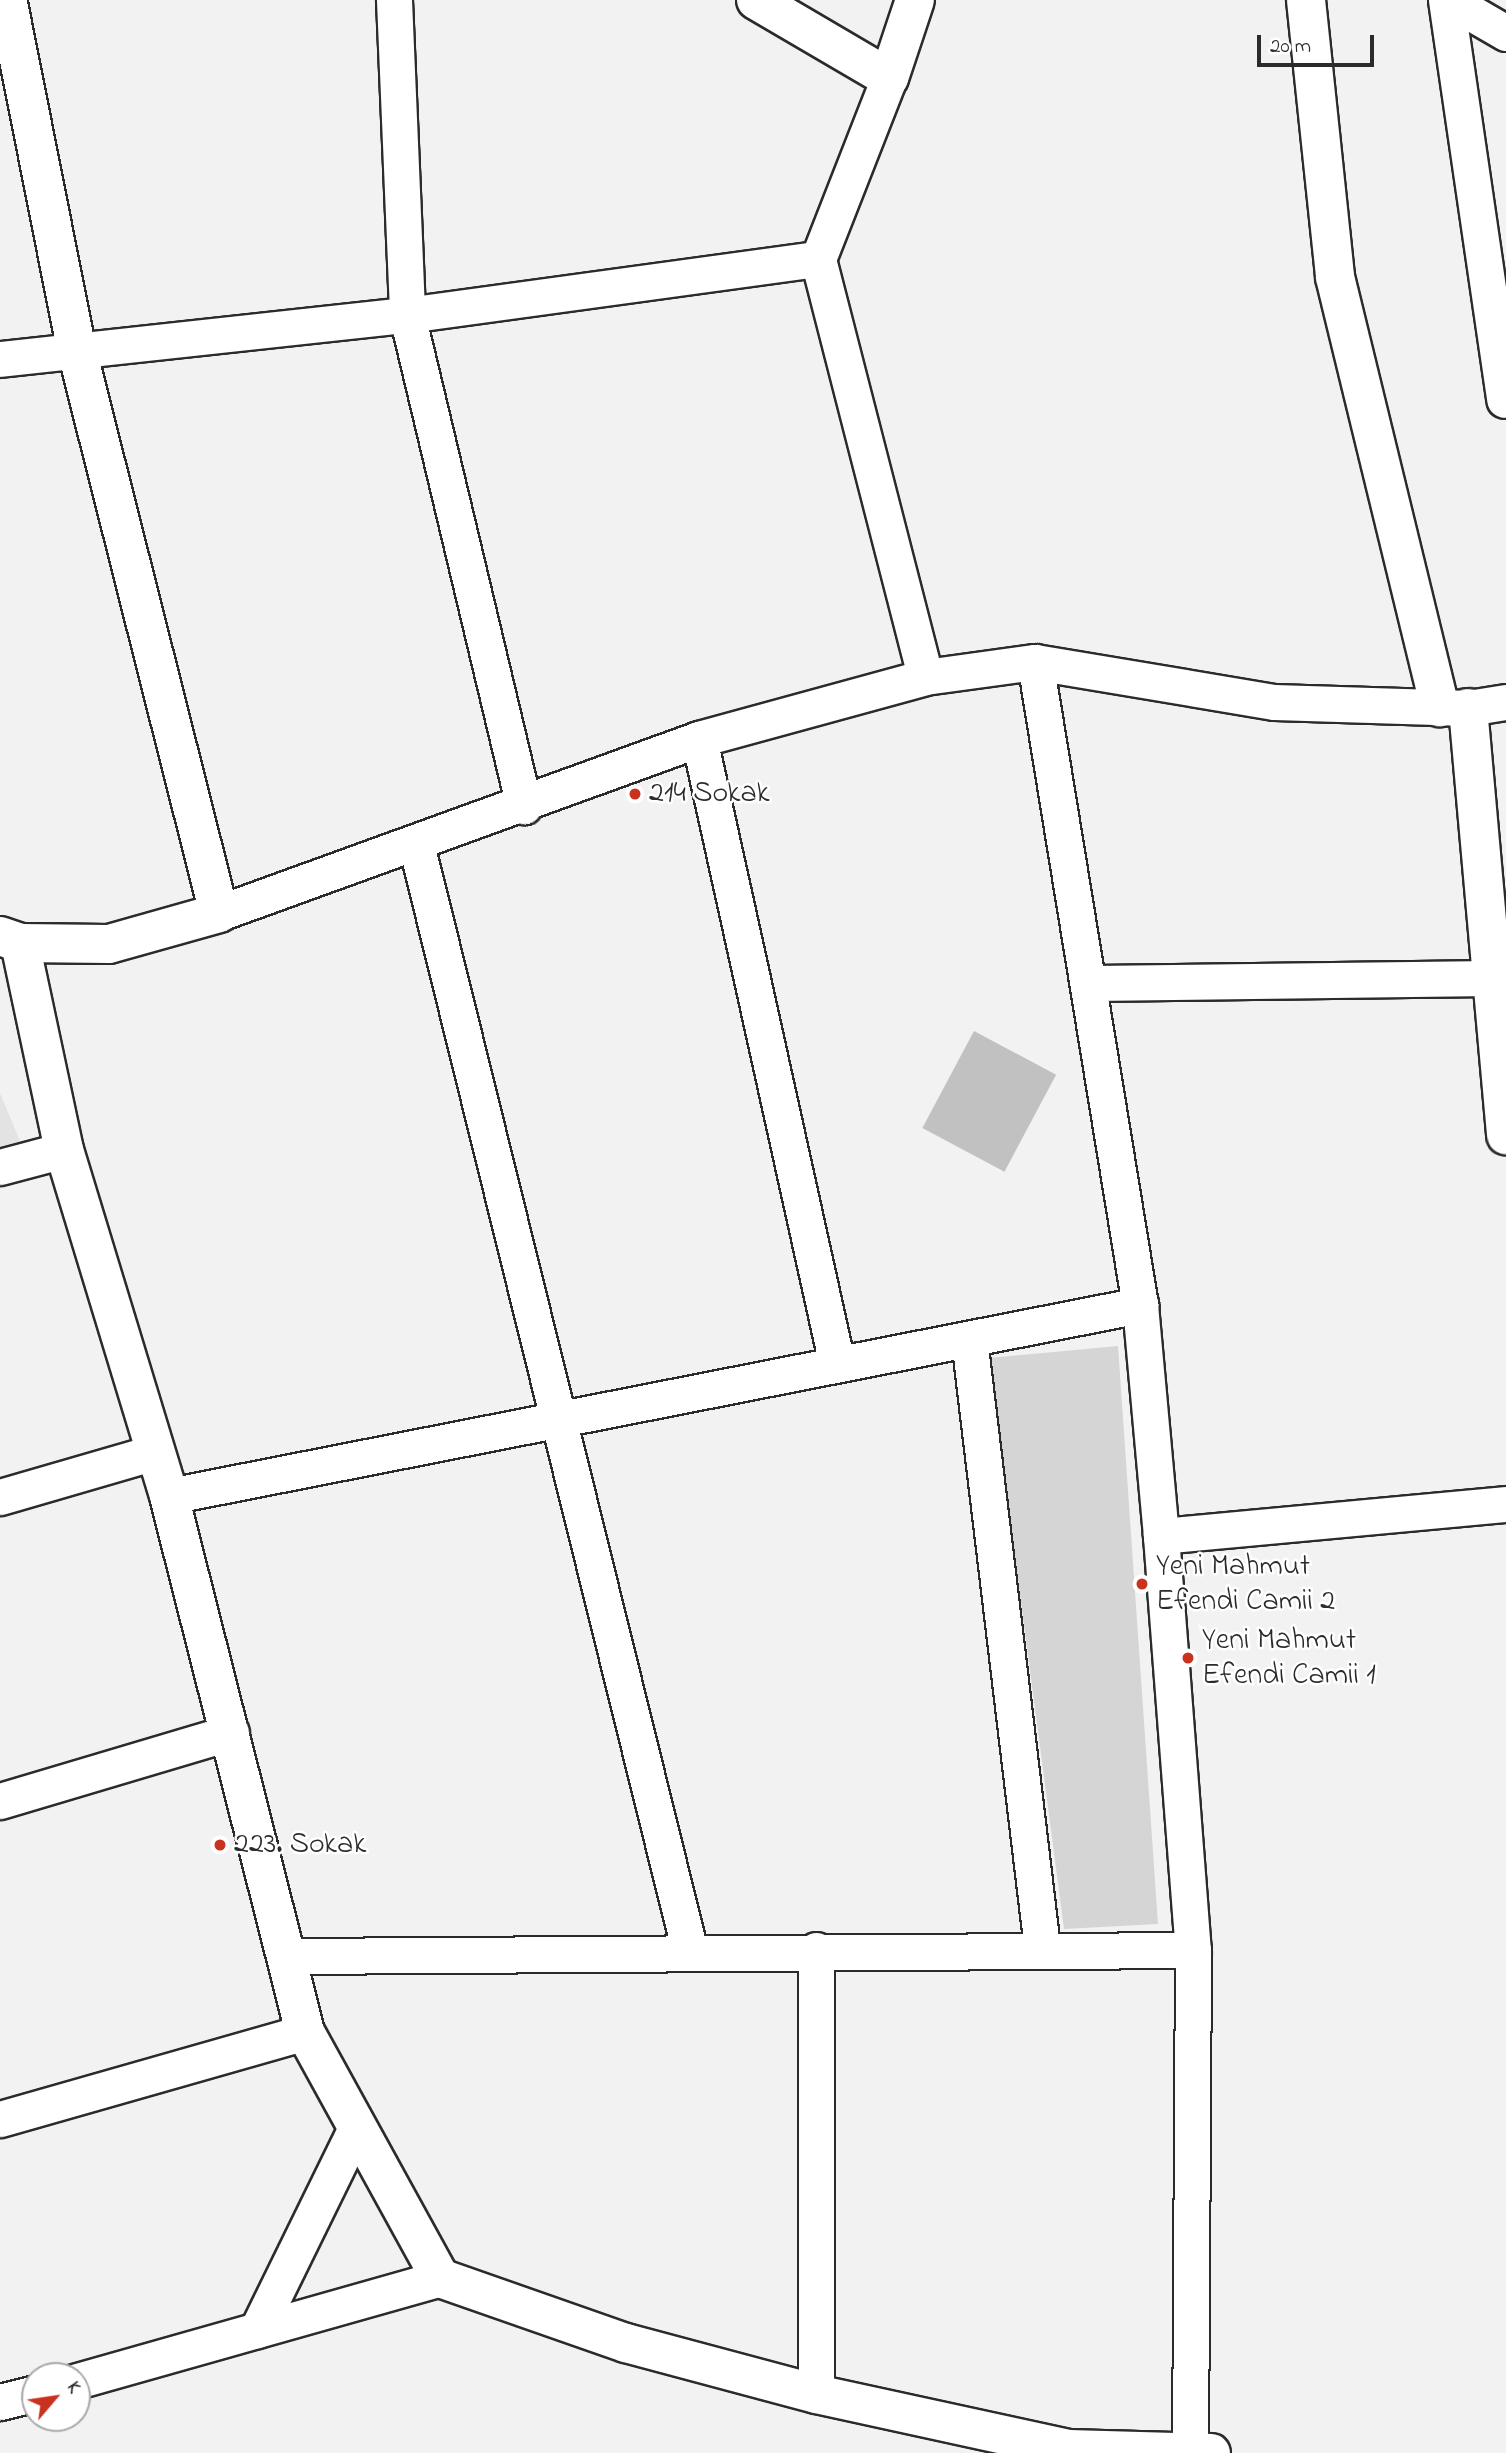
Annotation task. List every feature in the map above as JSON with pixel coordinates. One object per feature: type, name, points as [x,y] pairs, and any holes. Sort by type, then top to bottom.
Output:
[{"type":"street","points":[[7,0],[76,347],[219,913]]},
{"type":"street","points":[[394,0],[407,315],[524,806]]},
{"type":"street","points":[[756,0],[889,78]]},
{"type":"street","points":[[915,0],[889,78],[818,259],[925,677]]},
{"type":"street","points":[[1306,0],[1335,277],[1454,708],[1494,978],[1506,1135]]},
{"type":"street","points":[[1448,0],[1506,33]]},
{"type":"street","points":[[1448,0],[1504,400]]},
{"type":"street","points":[[0,359],[76,347],[407,315],[818,259]]},
{"type":"street","points":[[91,2377],[440,2278],[626,2343],[816,2394],[1069,2449],[1200,2452],[1192,1950],[1161,1536],[1139,1305],[1091,983],[1035,662]]},
{"type":"street","points":[[440,2278],[305,2032],[290,1956],[169,1496],[64,1150],[10,940],[109,944],[219,913],[524,806],[699,739],[925,677],[1035,662],[1274,702],[1454,708],[1506,702]]},
{"type":"street","points":[[699,739],[837,1364]]},
{"type":"street","points":[[416,844],[554,1420],[690,1952]]},
{"type":"street","points":[[1091,983],[1494,978]]},
{"type":"street","points":[[0,1167],[64,1150]]},
{"type":"street","points":[[169,1496],[1139,1305]]},
{"type":"street","points":[[970,1339],[1042,1948]]},
{"type":"street","points":[[0,1497],[155,1452]]},
{"type":"street","points":[[1161,1536],[1506,1504]]},
{"type":"street","points":[[0,1801],[231,1731]]},
{"type":"street","points":[[290,1956],[1042,1948],[1192,1950]]},
{"type":"street","points":[[816,1950],[816,2394]]},
{"type":"street","points":[[0,2119],[305,2032]]},
{"type":"street","points":[[257,2330],[357,2126]]},
{"type":"street","points":[[0,2403],[21,2397]]},
{"type":"shaded area","points":[[0,1093],[20,1141],[0,1147]]},
{"type":"shaded area","points":[[1118,1346],[1158,1924],[1064,1929],[989,1358]]},
{"type":"building","points":[[974,1031],[1056,1075],[1004,1172],[922,1128]]},
{"type":"place","name":"214 Sokak","points":[[635,794]]},
{"type":"place","name":"Yeni Mahmut Efendi Camii 2","points":[[1142,1584]]},
{"type":"place","name":"Yeni Mahmut Efendi Camii 1","points":[[1188,1658]]},
{"type":"place","name":"223. Sokak","points":[[220,1845]]}]
